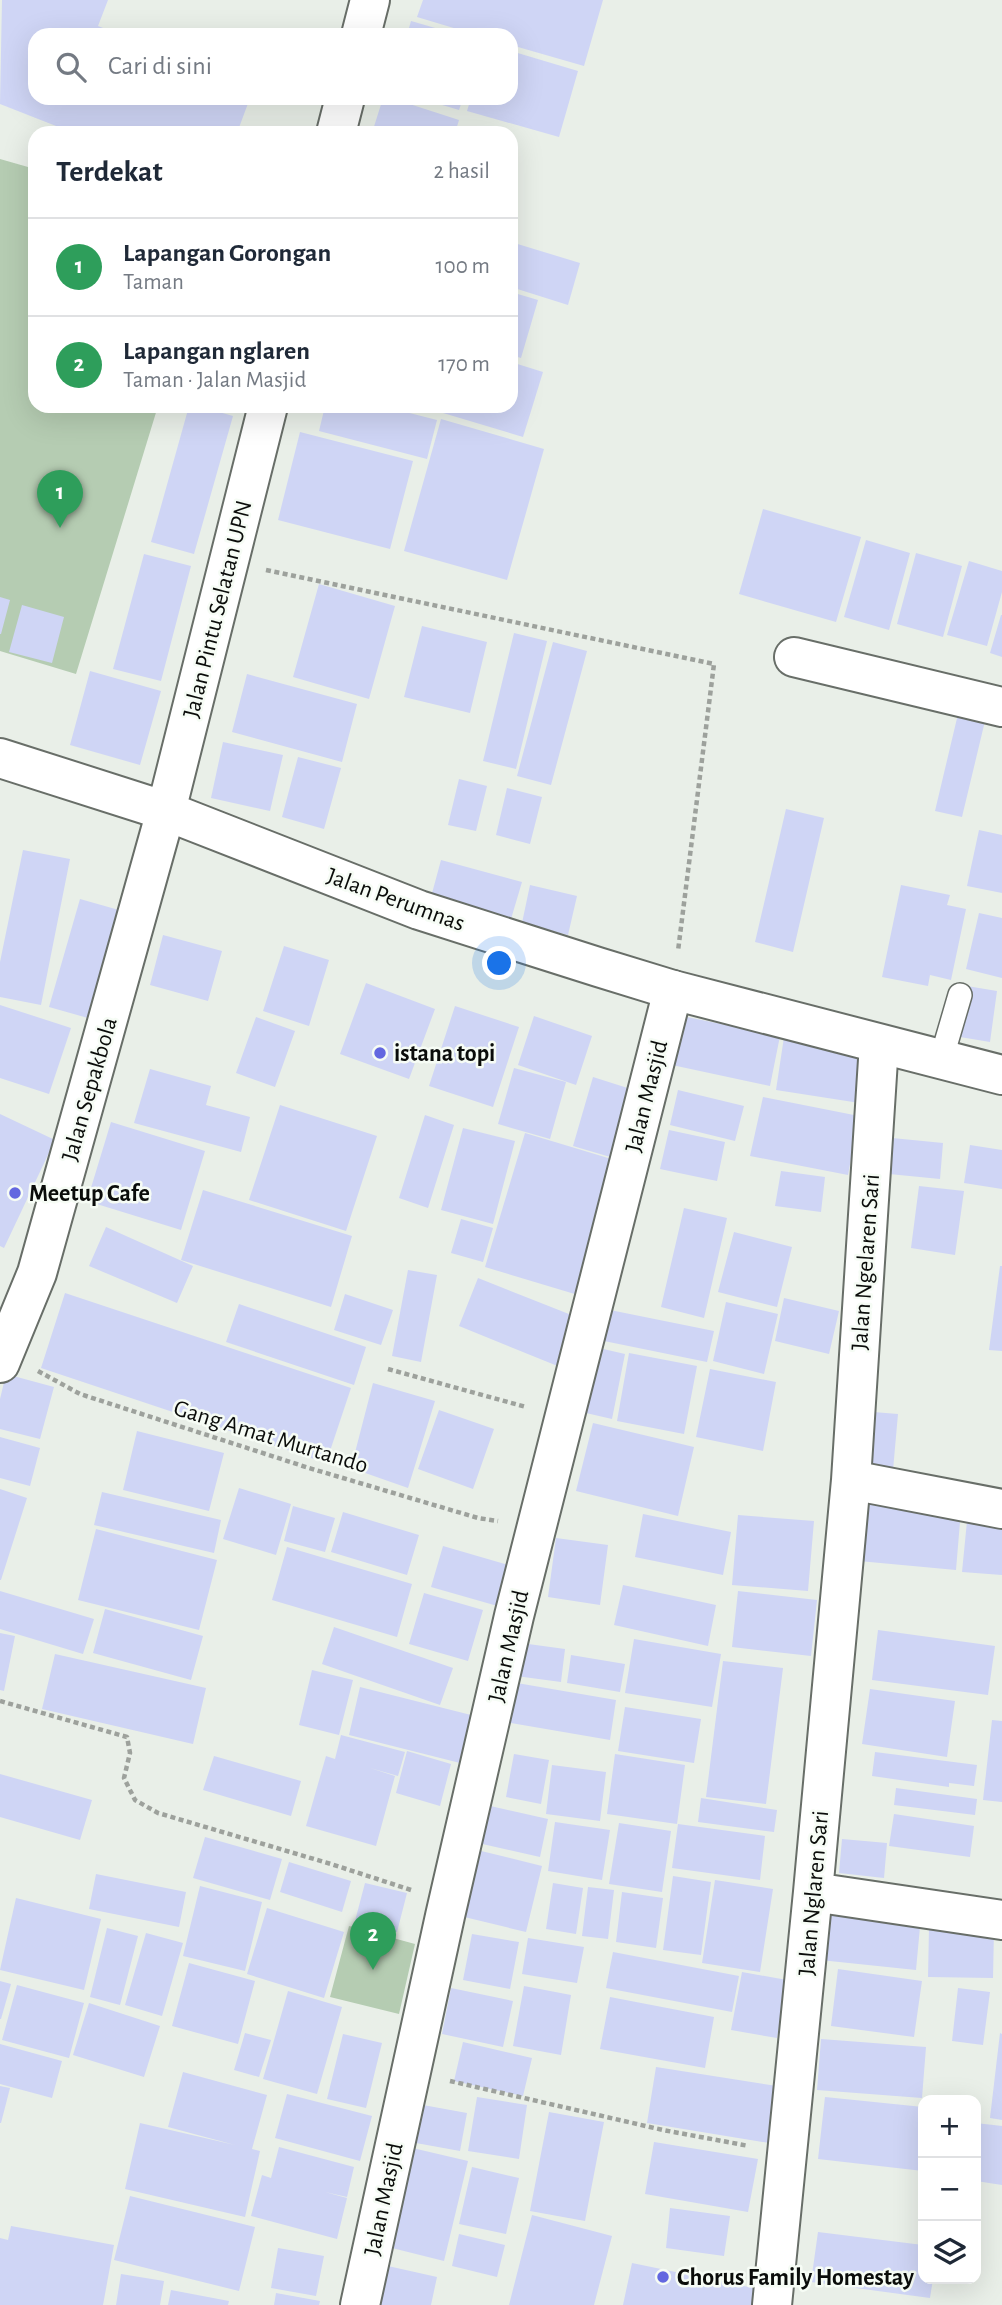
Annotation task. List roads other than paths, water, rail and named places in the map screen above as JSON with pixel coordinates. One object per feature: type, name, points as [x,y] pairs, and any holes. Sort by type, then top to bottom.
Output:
[{"type":"street","points":[[363,28],[370,0]]},
{"type":"street","points":[[338,126],[343,105]]},
{"type":"street","name":"Jalan Pintu Selatan UPN","points":[[166,811],[266,413]]},
{"type":"street","points":[[794,657],[1002,707]]},
{"type":"street","name":"Jalan Perumnas","points":[[0,758],[166,811],[419,910],[673,990],[1002,1075]]},
{"type":"street","name":"Jalan Sepakbola","points":[[3,1356],[37,1273],[166,811]]},
{"type":"street","name":"Jalan Masjid","points":[[360,2305],[449,1902],[537,1526],[673,990]]},
{"type":"street","name":"Jalan Ngelaren Sari","points":[[851,1480],[880,1044]]},
{"type":"street","points":[[851,1480],[1002,1509]]},
{"type":"street","name":"Jalan Nglaren Sari","points":[[780,2304],[787,2153],[851,1480]]},
{"type":"street","points":[[813,1892],[1002,1920]]},
{"type":"lane","points":[[941,1060],[960,995]]},
{"type":"place","name":"Lapangan Gorongan","points":[[60,528]]},
{"type":"place","name":"istana topi","points":[[380,1053]]},
{"type":"place","name":"Meetup Cafe","points":[[15,1193]]},
{"type":"place","name":"Lapangan nglaren","points":[[373,1970]]},
{"type":"place","name":"Chorus Family Homestay","points":[[663,2277]]}]
